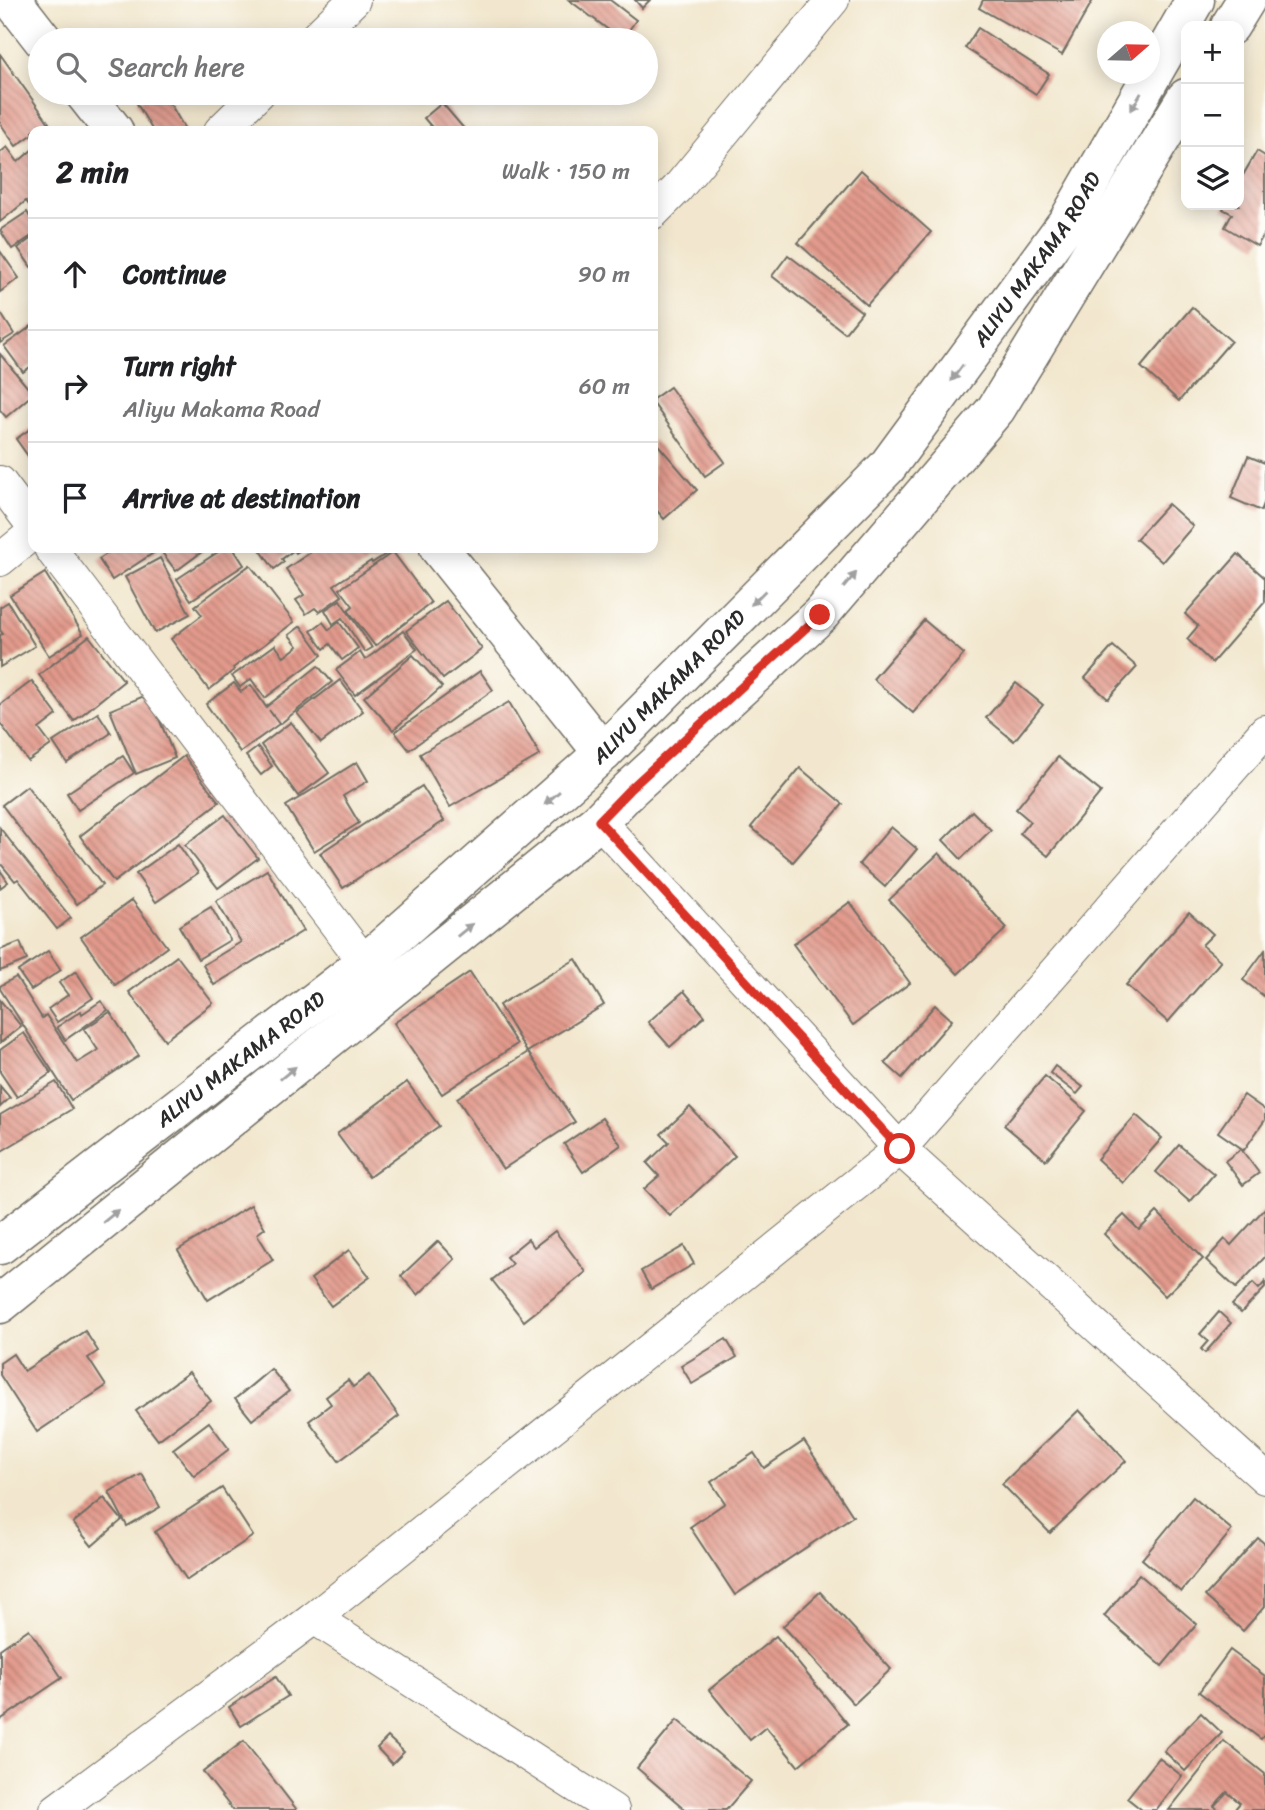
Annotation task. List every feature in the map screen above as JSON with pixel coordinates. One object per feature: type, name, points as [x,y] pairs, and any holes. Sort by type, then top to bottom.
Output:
[{"type":"street","points":[[12,0],[34,28]]},
{"type":"street","points":[[325,28],[354,0]]},
{"type":"street","points":[[658,208],[677,189],[833,0]]},
{"type":"street","name":"ALIYU MAKAMA ROAD","points":[[0,1245],[365,963],[603,753],[887,467],[1068,221],[1195,0]]},
{"type":"street","points":[[1233,21],[1246,0]]},
{"type":"street","points":[[93,105],[110,126]]},
{"type":"street","points":[[225,126],[247,105]]},
{"type":"street","name":"ALIYU MAKAMA ROAD","points":[[0,1304],[599,821],[629,790],[820,615],[996,409],[1181,106]]},
{"type":"street","points":[[0,482],[28,519]]},
{"type":"street","points":[[0,560],[28,537]]},
{"type":"street","points":[[54,553],[365,963]]},
{"type":"street","points":[[443,553],[603,753]]},
{"type":"street","points":[[56,1810],[314,1618],[900,1149],[1265,731]]},
{"type":"street","points":[[599,821],[900,1149],[1265,1478]]},
{"type":"street","points":[[42,1212],[68,1251]]},
{"type":"street","points":[[314,1618],[613,1810]]},
{"type":"building","points":[[569,0],[610,0],[636,20],[630,28],[606,28]]},
{"type":"building","points":[[635,0],[650,0],[642,8]]},
{"type":"building","points":[[983,0],[1093,0],[1062,55],[979,8]]},
{"type":"building","points":[[978,28],[1049,74],[1036,94],[965,48]]},
{"type":"building","points":[[0,54],[28,93],[28,105],[36,105],[49,123],[44,126],[28,126],[28,138],[16,146],[0,123]]},
{"type":"building","points":[[138,105],[171,105],[183,126],[150,126]]},
{"type":"building","points":[[440,105],[444,105],[462,126],[431,126],[424,118]]},
{"type":"building","points":[[7,147],[18,162],[28,153],[28,204],[26,201],[0,222],[0,153]]},
{"type":"building","points":[[1257,151],[1265,156],[1265,233],[1257,246],[1225,227],[1232,214],[1225,210],[1244,210],[1244,173]]},
{"type":"building","points":[[861,170],[931,232],[867,305],[798,243]]},
{"type":"building","points":[[27,212],[28,238],[12,249],[0,230]]},
{"type":"building","points":[[28,241],[28,263],[18,248]]},
{"type":"building","points":[[0,251],[19,278],[0,292]]},
{"type":"building","points":[[788,255],[862,312],[845,333],[772,276]]},
{"type":"building","points":[[1192,307],[1231,341],[1179,401],[1141,367]]},
{"type":"building","points":[[0,312],[14,334],[0,343]]},
{"type":"building","points":[[28,329],[28,368],[23,372],[4,346]]},
{"type":"building","points":[[0,354],[28,388],[28,398],[6,417],[0,410]]},
{"type":"building","points":[[670,387],[725,462],[705,476],[658,410],[658,395]]},
{"type":"building","points":[[28,431],[28,456],[16,439]]},
{"type":"building","points":[[658,445],[697,490],[664,519],[658,512]]},
{"type":"building","points":[[1248,456],[1265,463],[1265,501],[1261,511],[1231,498]]},
{"type":"building","points":[[1168,504],[1193,526],[1162,562],[1136,539]]},
{"type":"building","points":[[108,553],[153,553],[112,580],[99,559]]},
{"type":"building","points":[[162,553],[200,553],[176,571]]},
{"type":"building","points":[[216,553],[236,553],[244,565],[191,600],[177,579]]},
{"type":"building","points":[[263,553],[290,553],[282,559],[284,562],[274,569]]},
{"type":"building","points":[[310,553],[386,554],[334,585],[342,596],[319,612],[315,608],[306,614],[296,600],[304,595],[286,569]]},
{"type":"building","points":[[394,553],[431,603],[375,646],[348,610],[353,606],[340,589]]},
{"type":"building","points":[[1238,554],[1265,578],[1265,602],[1212,663],[1187,639],[1198,626],[1185,614]]},
{"type":"building","points":[[160,558],[190,614],[155,633],[125,577]]},
{"type":"building","points":[[250,565],[294,622],[233,668],[234,670],[209,690],[171,639],[202,615],[195,606]]},
{"type":"building","points":[[45,573],[83,634],[49,656],[10,595]]},
{"type":"building","points":[[340,600],[372,648],[365,652],[342,618],[333,624],[325,610]]},
{"type":"building","points":[[446,601],[482,649],[443,679],[406,631]]},
{"type":"building","points":[[8,602],[35,646],[0,667],[0,635],[3,634],[0,630],[0,607]]},
{"type":"building","points":[[924,620],[964,654],[913,713],[873,679]]},
{"type":"building","points":[[323,622],[329,630],[339,622],[358,648],[342,660],[330,644],[324,649],[311,631]]},
{"type":"building","points":[[301,626],[322,655],[265,698],[251,679],[240,687],[232,676],[275,645],[284,657],[298,646],[289,635]]},
{"type":"building","points":[[403,631],[417,649],[355,695],[336,670],[360,652],[365,660]]},
{"type":"building","points":[[89,636],[124,681],[74,721],[39,675]]},
{"type":"building","points":[[1113,646],[1137,667],[1108,699],[1085,678]]},
{"type":"building","points":[[413,655],[442,687],[393,730],[364,697]]},
{"type":"building","points":[[318,666],[332,682],[280,724],[269,710],[279,724],[240,752],[206,704],[234,683],[241,692],[251,685],[266,707]]},
{"type":"building","points":[[480,671],[493,690],[409,750],[395,732]]},
{"type":"building","points":[[340,680],[363,711],[321,743],[297,713]]},
{"type":"building","points":[[32,681],[57,715],[39,729],[51,745],[28,761],[0,723],[0,705]]},
{"type":"building","points":[[1016,683],[1043,705],[1014,741],[986,718]]},
{"type":"building","points":[[149,694],[175,758],[136,774],[110,710]]},
{"type":"building","points":[[509,702],[540,755],[450,807],[420,754]]},
{"type":"building","points":[[98,713],[111,733],[67,763],[53,742]]},
{"type":"building","points":[[291,722],[329,773],[298,796],[261,745]]},
{"type":"building","points":[[258,747],[272,766],[261,775],[246,756]]},
{"type":"building","points":[[123,756],[134,773],[78,810],[67,793]]},
{"type":"building","points":[[184,756],[219,802],[114,882],[80,836]]},
{"type":"building","points":[[1058,757],[1101,792],[1048,856],[1020,833],[1030,821],[1016,809]]},
{"type":"building","points":[[357,762],[368,781],[343,796],[359,823],[314,851],[286,806]]},
{"type":"building","points":[[800,768],[843,804],[793,862],[751,827]]},
{"type":"building","points":[[27,786],[102,885],[77,904],[2,805]]},
{"type":"building","points":[[422,786],[444,821],[343,888],[320,853]]},
{"type":"building","points":[[972,811],[991,830],[961,859],[943,840]]},
{"type":"building","points":[[225,815],[258,858],[218,888],[185,845]]},
{"type":"building","points":[[891,827],[917,849],[885,887],[859,864]]},
{"type":"building","points":[[0,828],[71,918],[57,929],[18,879],[15,881],[0,863]]},
{"type":"building","points":[[178,844],[198,873],[156,902],[136,874]]},
{"type":"building","points":[[939,853],[1007,928],[958,974],[889,900]]},
{"type":"building","points":[[0,870],[8,882],[0,888]]},
{"type":"building","points":[[267,870],[303,931],[214,985],[203,965],[241,942],[216,901]]},
{"type":"building","points":[[132,900],[167,947],[115,985],[81,937]]},
{"type":"building","points":[[850,902],[910,983],[853,1025],[793,944]]},
{"type":"building","points":[[211,907],[230,940],[198,959],[179,926]]},
{"type":"building","points":[[1189,912],[1213,934],[1202,945],[1221,961],[1168,1022],[1126,985]]},
{"type":"building","points":[[20,942],[27,960],[0,971],[0,950]]},
{"type":"building","points":[[1265,950],[1265,997],[1243,980]]},
{"type":"building","points":[[48,951],[61,970],[31,990],[18,971]]},
{"type":"building","points":[[177,956],[213,1003],[165,1040],[129,992]]},
{"type":"building","points":[[576,959],[604,1005],[527,1052],[499,1005]]},
{"type":"building","points":[[76,971],[93,998],[57,1022],[48,1009],[68,995],[59,983]]},
{"type":"building","points":[[470,972],[517,1044],[442,1094],[394,1023]]},
{"type":"building","points":[[16,977],[42,1018],[46,1015],[77,1063],[98,1050],[84,1029],[110,1012],[139,1056],[71,1100],[0,989],[0,986]]},
{"type":"building","points":[[684,991],[705,1016],[670,1047],[648,1022]]},
{"type":"building","points":[[0,1000],[21,1026],[0,1043]]},
{"type":"building","points":[[101,1001],[108,1010],[65,1040],[57,1027]]},
{"type":"building","points":[[935,1005],[952,1020],[902,1078],[885,1063]]},
{"type":"building","points":[[24,1033],[51,1073],[17,1097],[0,1072],[0,1050]]},
{"type":"building","points":[[528,1052],[575,1122],[503,1169],[457,1098]]},
{"type":"building","points":[[1055,1066],[1083,1087],[1077,1094],[1050,1073]]},
{"type":"building","points":[[1045,1076],[1086,1111],[1046,1160],[1004,1125]]},
{"type":"building","points":[[56,1082],[72,1109],[0,1152],[0,1115]]},
{"type":"building","points":[[407,1082],[439,1126],[369,1177],[337,1134]]},
{"type":"building","points":[[0,1086],[10,1098],[0,1107]]},
{"type":"building","points":[[1244,1095],[1265,1110],[1265,1120],[1244,1150],[1218,1132]]},
{"type":"building","points":[[690,1107],[735,1156],[670,1216],[644,1189],[659,1176],[647,1163],[669,1142],[661,1134]]},
{"type":"building","points":[[1136,1115],[1162,1138],[1123,1183],[1097,1159]]},
{"type":"building","points":[[602,1118],[621,1145],[583,1172],[564,1144]]},
{"type":"building","points":[[1179,1145],[1214,1174],[1190,1202],[1156,1172]]},
{"type":"building","points":[[1241,1149],[1259,1173],[1243,1185],[1225,1161]]},
{"type":"building","points":[[251,1205],[265,1228],[257,1234],[273,1260],[208,1300],[178,1250]]},
{"type":"building","points":[[1265,1208],[1265,1257],[1236,1288],[1206,1260],[1225,1239],[1231,1245]]},
{"type":"building","points":[[1157,1212],[1203,1259],[1165,1296],[1104,1234],[1124,1215],[1139,1230]]},
{"type":"building","points":[[555,1231],[586,1272],[524,1321],[492,1280],[512,1264],[506,1257],[528,1239],[534,1247]]},
{"type":"building","points":[[438,1241],[455,1259],[418,1295],[401,1276]]},
{"type":"building","points":[[684,1246],[694,1264],[651,1289],[641,1271]]},
{"type":"building","points":[[349,1250],[370,1277],[331,1306],[311,1279]]},
{"type":"building","points":[[1265,1282],[1265,1288],[1241,1313],[1232,1305],[1253,1283],[1259,1289]]},
{"type":"building","points":[[1219,1312],[1231,1323],[1205,1353],[1201,1349],[1208,1341],[1200,1334]]},
{"type":"building","points":[[85,1331],[98,1351],[88,1358],[106,1386],[37,1432],[0,1375],[0,1363],[13,1354],[24,1371]]},
{"type":"building","points":[[726,1339],[737,1357],[692,1384],[681,1366]]},
{"type":"building","points":[[271,1369],[289,1391],[252,1420],[235,1399]]},
{"type":"building","points":[[189,1372],[211,1401],[158,1440],[136,1411]]},
{"type":"building","points":[[369,1375],[399,1416],[339,1461],[309,1421],[331,1404],[326,1397],[348,1380],[353,1387]]},
{"type":"building","points":[[1079,1410],[1126,1461],[1050,1533],[1002,1484]]},
{"type":"building","points":[[209,1422],[229,1449],[194,1476],[173,1449]]},
{"type":"building","points":[[804,1441],[853,1516],[735,1595],[690,1527],[725,1503],[711,1482],[754,1453],[764,1468]]},
{"type":"building","points":[[142,1474],[160,1507],[127,1526],[109,1492]]},
{"type":"building","points":[[222,1488],[253,1536],[187,1580],[155,1532]]},
{"type":"building","points":[[1193,1497],[1232,1530],[1181,1592],[1142,1559]]},
{"type":"building","points":[[104,1498],[122,1520],[92,1546],[73,1523]]},
{"type":"building","points":[[1258,1538],[1265,1544],[1265,1606],[1243,1631],[1205,1596]]},
{"type":"building","points":[[1139,1574],[1197,1624],[1162,1666],[1104,1616]]},
{"type":"building","points":[[820,1592],[891,1669],[854,1704],[783,1626]]},
{"type":"building","points":[[29,1629],[62,1678],[0,1720],[0,1649]]},
{"type":"building","points":[[776,1636],[848,1724],[798,1766],[766,1727],[750,1740],[709,1690]]},
{"type":"building","points":[[1230,1650],[1265,1676],[1265,1734],[1261,1739],[1199,1692]]},
{"type":"building","points":[[276,1677],[288,1696],[241,1726],[229,1707]]},
{"type":"building","points":[[1201,1713],[1222,1733],[1185,1771],[1164,1751]]},
{"type":"building","points":[[677,1720],[751,1781],[726,1810],[686,1810],[637,1768]]},
{"type":"building","points":[[388,1737],[404,1752],[392,1764],[377,1748]]},
{"type":"building","points":[[244,1741],[297,1810],[233,1810],[203,1772]]},
{"type":"building","points":[[1224,1741],[1265,1774],[1265,1810],[1234,1810],[1240,1803],[1227,1792],[1214,1806],[1219,1810],[1169,1810]]},
{"type":"building","points":[[1159,1758],[1182,1776],[1156,1810],[1142,1810],[1127,1798]]},
{"type":"route","points":[[820,615],[629,790],[599,821],[900,1149]]}]
